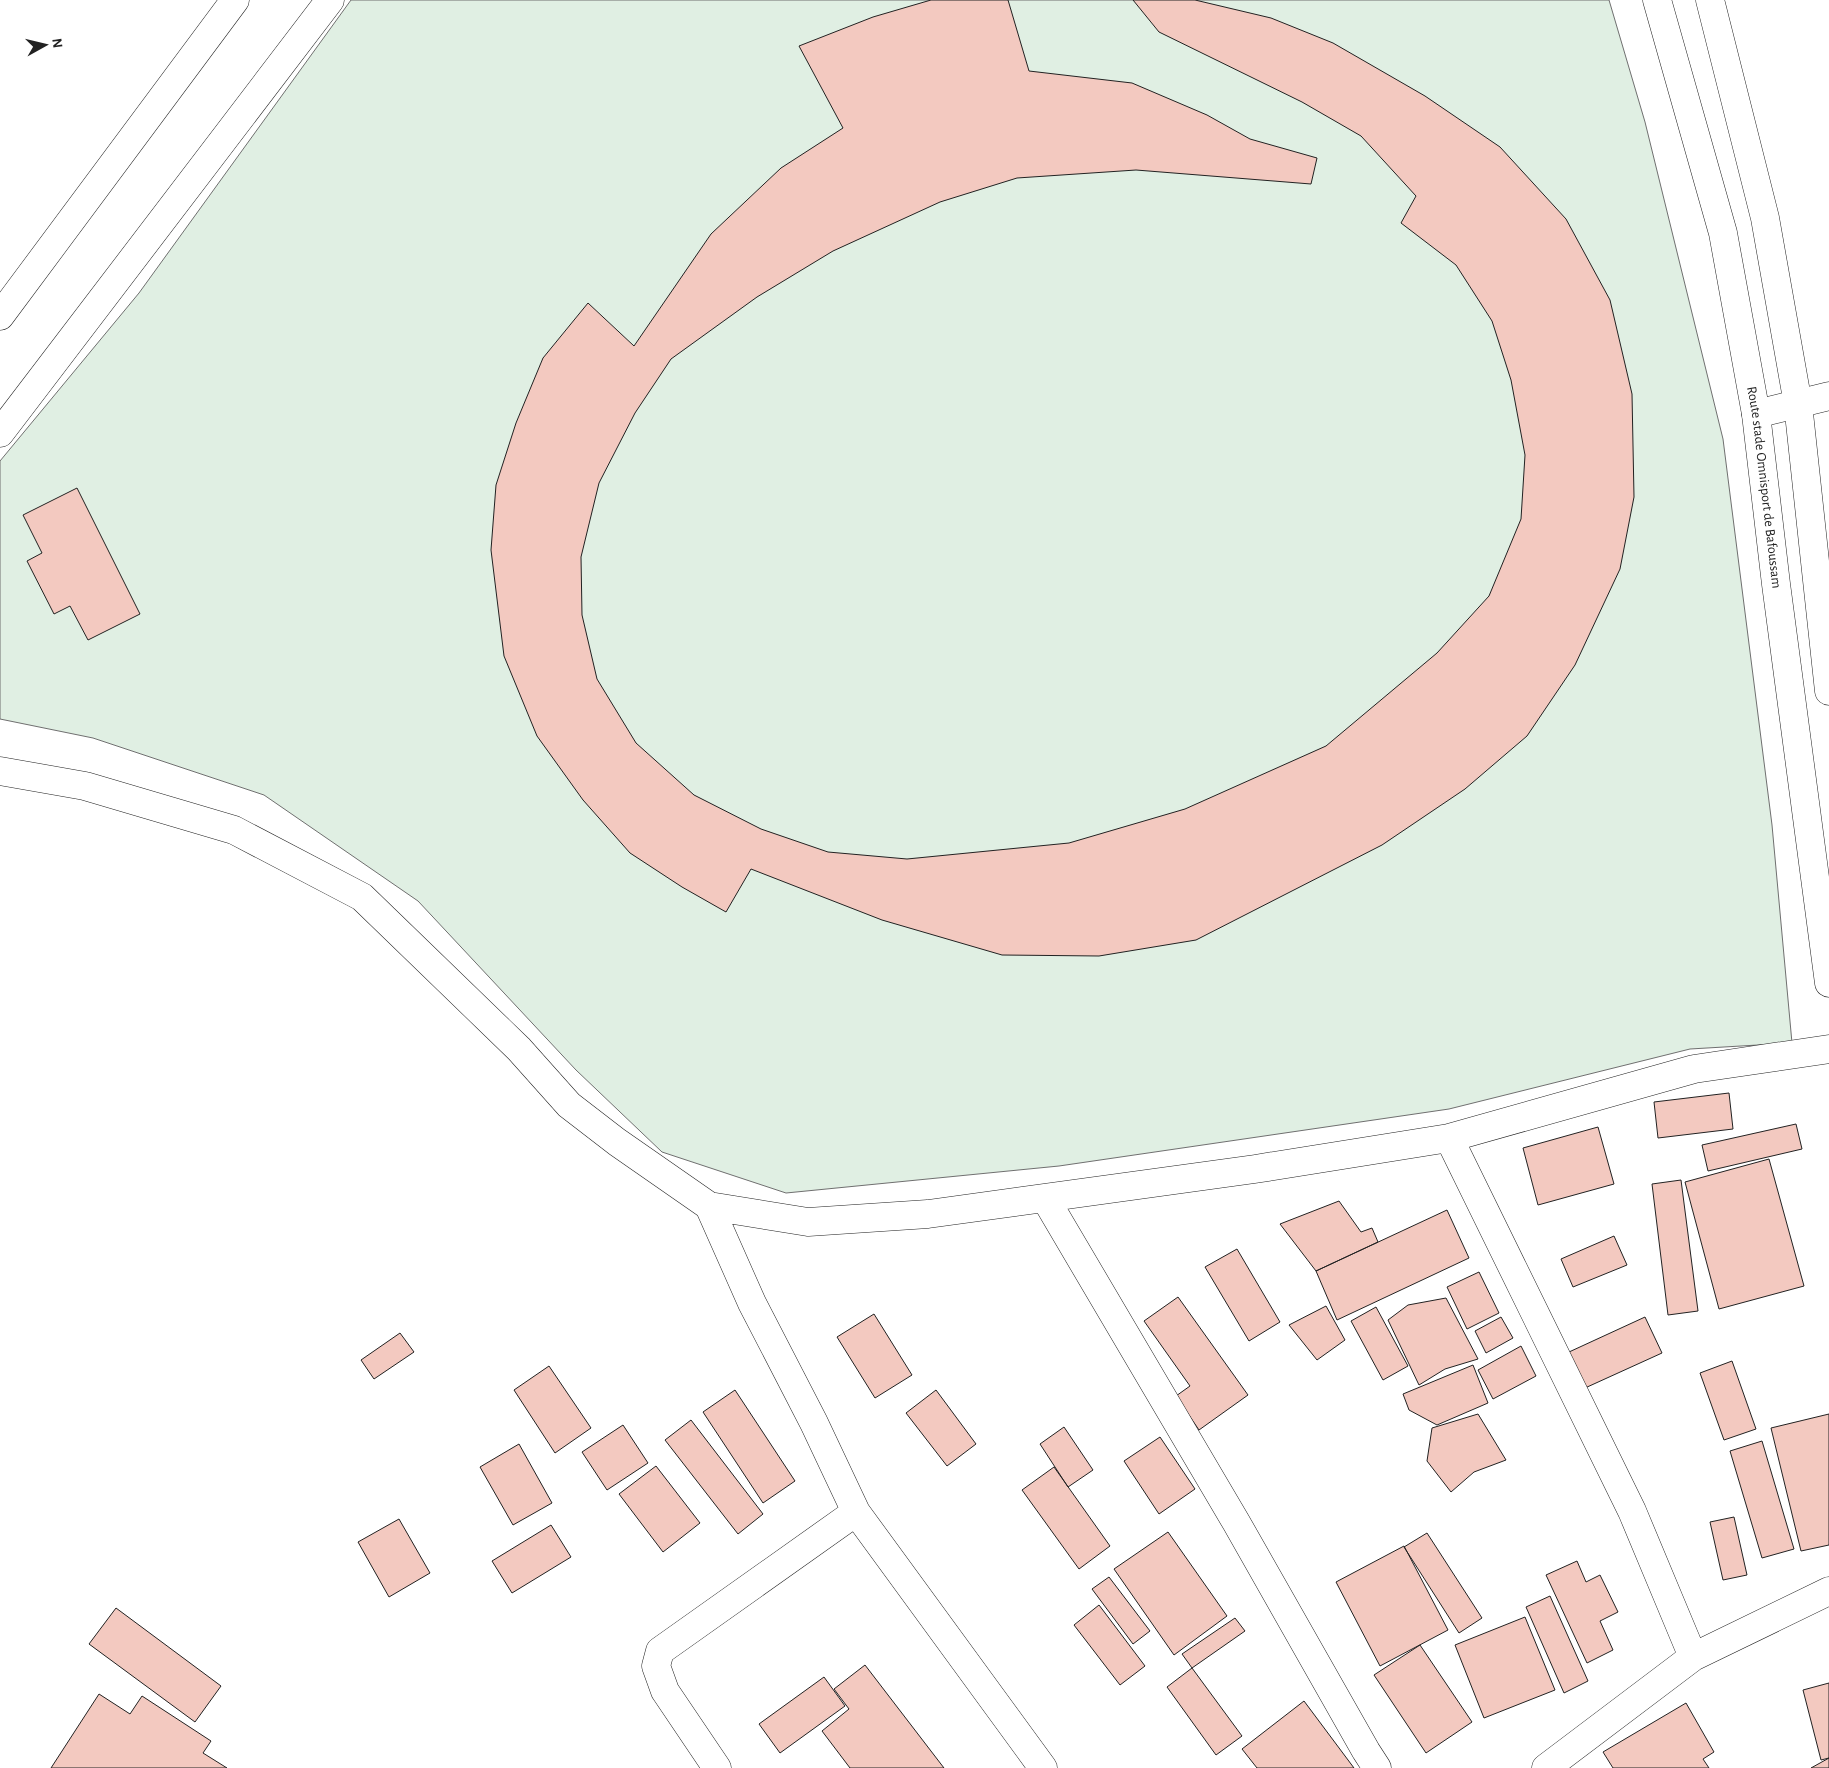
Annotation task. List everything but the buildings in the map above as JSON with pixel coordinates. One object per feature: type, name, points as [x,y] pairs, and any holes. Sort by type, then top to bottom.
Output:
[{"type":"street","points":[[0,316],[235,0]]},
{"type":"street","points":[[0,433],[330,0]]},
{"type":"street","name":"Route stade Omnisport de Bafoussam","points":[[1657,0],[1723,233],[1756,414],[1777,593],[1829,983]]},
{"type":"street","points":[[1710,0],[1765,218],[1798,404],[1829,691]]},
{"type":"street","points":[[1756,414],[1829,396]]},
{"type":"street","points":[[0,771],[85,786],[234,830],[362,897],[519,1049],[569,1105],[617,1142],[709,1206],[808,1222],[928,1214],[1255,1169],[1448,1138],[1694,1069],[1829,1049]]},
{"type":"street","points":[[1448,1138],[1632,1510],[1692,1657]]},
{"type":"street","points":[[1045,1198],[1236,1522],[1377,1768]]},
{"type":"street","points":[[709,1206],[752,1303],[814,1423],[856,1512],[1043,1768]]},
{"type":"street","points":[[717,1768],[665,1691],[656,1666],[660,1651],[856,1512]]},
{"type":"street","points":[[1546,1768],[1692,1657],[1829,1591]]},
{"type":"green space","points":[[351,0],[1609,0],[1645,122],[1723,439],[1772,825],[1792,1043],[1690,1049],[1449,1109],[1059,1166],[786,1193],[662,1152],[576,1070],[418,901],[264,795],[93,738],[0,719],[0,461],[139,293]]}]
